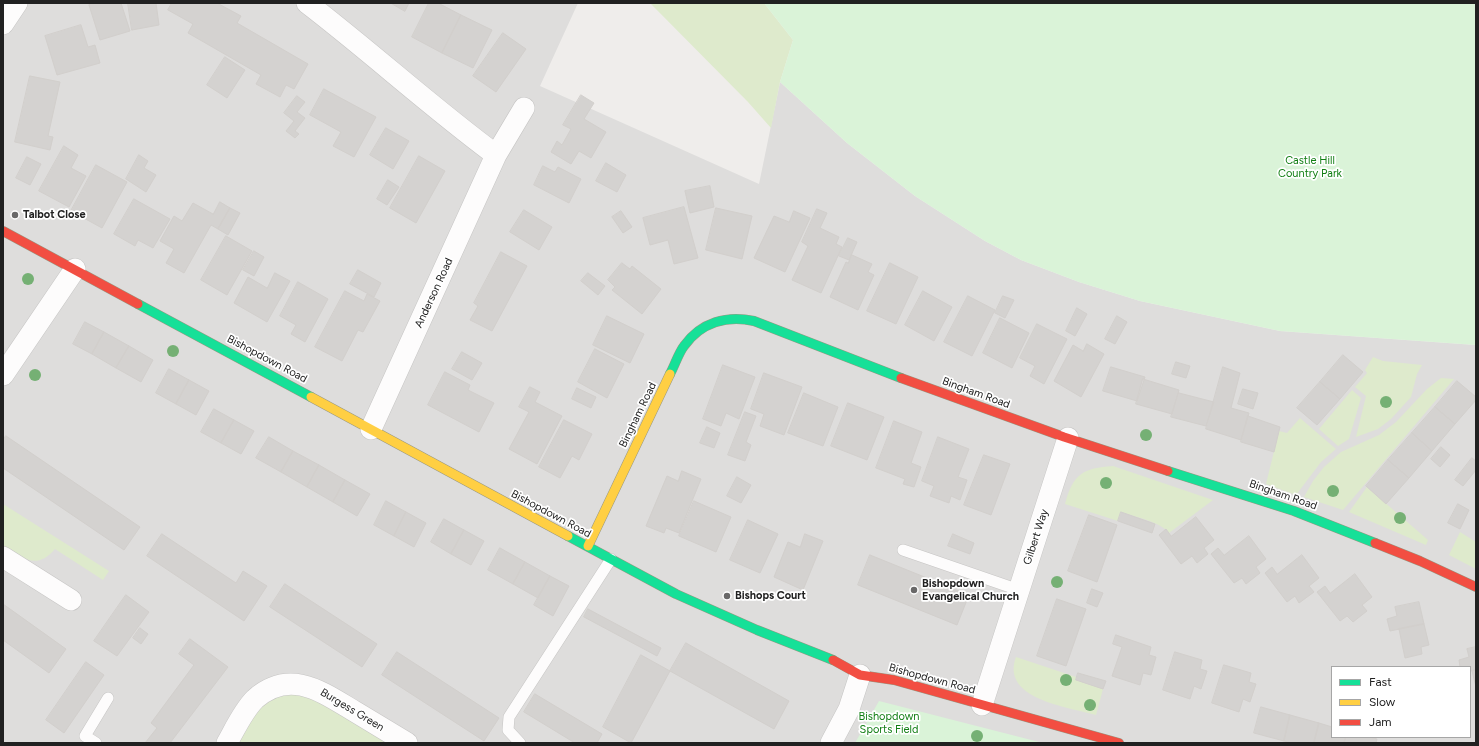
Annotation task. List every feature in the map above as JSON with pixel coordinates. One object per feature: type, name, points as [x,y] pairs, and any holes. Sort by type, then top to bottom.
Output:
[{"type":"street","points":[[3,24],[17,3]]},
{"type":"street","points":[[307,3],[456,125],[496,155]]},
{"type":"street","name":"Anderson Road","points":[[371,429],[496,155],[524,108]]},
{"type":"street","name":"Bishopdown Road","points":[[3,231],[371,429],[465,482],[676,594],[757,630],[831,659],[860,675],[894,680],[1119,743]]},
{"type":"street","points":[[3,375],[75,269]]},
{"type":"street","name":"Bingham Road","points":[[588,546],[684,346],[710,323],[720,319],[732,317],[754,321],[943,394],[1068,438],[1294,511],[1420,561],[1476,587]]},
{"type":"street","name":"Gilbert Way","points":[[982,705],[1068,438]]},
{"type":"street","points":[[3,557],[70,600]]},
{"type":"street","points":[[831,743],[849,709],[860,675]]},
{"type":"street","name":"Burgess Green","points":[[227,743],[254,700],[274,688],[286,684],[299,684],[317,689],[407,743]]},
{"type":"lane","points":[[903,550],[1019,590]]},
{"type":"lane","points":[[520,743],[508,730],[509,717],[611,559]]},
{"type":"lane","points":[[96,743],[85,736],[108,698]]},
{"type":"shaded area","points":[[3,3],[578,3],[540,86],[759,184],[780,82],[847,143],[915,196],[985,241],[1021,260],[1079,282],[1140,301],[1280,331],[1476,345],[1476,743],[3,743]]},
{"type":"green space","points":[[650,3],[764,3],[793,40],[780,82],[771,128],[748,102]]},
{"type":"green space","name":"Castle Hill Country Park","points":[[764,3],[1476,3],[1476,345],[1280,331],[1140,301],[1079,282],[1021,260],[985,241],[915,196],[847,143],[780,82],[793,40]]},
{"type":"green space","points":[[1373,357],[1383,361],[1422,365],[1417,374],[1411,397],[1391,419],[1378,429],[1356,437],[1366,396],[1355,387],[1367,373],[1365,370]]},
{"type":"green space","points":[[1441,378],[1454,379],[1343,510],[1304,497],[1313,481],[1324,467],[1341,452],[1379,435],[1396,422],[1427,389]]},
{"type":"green space","points":[[1352,390],[1361,398],[1349,439],[1338,446],[1319,429]]},
{"type":"green space","points":[[1300,418],[1336,449],[1321,462],[1296,495],[1266,484],[1279,431],[1287,433]]},
{"type":"green space","points":[[1113,466],[1213,500],[1169,533],[1153,522],[1121,512],[1118,521],[1065,504],[1072,486],[1081,474],[1094,469]]},
{"type":"green space","points":[[1367,487],[1428,540],[1426,545],[1349,512]]},
{"type":"green space","points":[[3,504],[109,571],[103,580],[55,549],[48,556],[35,561],[23,558],[3,545]]},
{"type":"green space","points":[[1460,532],[1476,542],[1476,569],[1449,555]]},
{"type":"green space","points":[[1016,657],[1076,677],[1076,680],[1103,689],[1096,715],[1054,704],[1027,692],[1018,683],[1014,671]]},
{"type":"green space","points":[[289,693],[315,697],[395,743],[236,743],[243,730],[266,701]]},
{"type":"green space","name":"Bishopdown Sports Field","points":[[879,701],[1043,743],[855,743]]},
{"type":"building","points":[[97,3],[121,3],[130,31],[100,40],[89,5]]},
{"type":"building","points":[[128,3],[156,3],[159,25],[132,30]]},
{"type":"building","points":[[172,3],[217,3],[241,16],[237,23],[308,64],[294,89],[286,85],[280,97],[256,84],[261,75],[188,33],[193,24],[168,10]]},
{"type":"building","points":[[391,3],[409,3],[405,11]]},
{"type":"building","points":[[429,3],[438,3],[461,15],[442,53],[412,37]]},
{"type":"building","points":[[461,15],[492,30],[473,68],[442,53]]},
{"type":"building","points":[[81,25],[88,47],[95,45],[100,63],[57,75],[45,36]]},
{"type":"building","points":[[503,33],[526,49],[496,92],[473,76]]},
{"type":"building","points":[[225,57],[245,70],[227,98],[207,85]]},
{"type":"building","points":[[30,76],[60,82],[48,136],[53,137],[50,150],[15,142]]},
{"type":"building","points":[[324,89],[376,117],[354,157],[333,146],[341,132],[310,115]]},
{"type":"building","points":[[581,95],[594,103],[584,119],[606,132],[591,158],[579,151],[571,164],[551,152],[557,141],[562,145],[571,129],[563,125]]},
{"type":"building","points":[[297,96],[305,102],[297,112],[305,118],[295,131],[299,134],[295,138],[286,131],[294,121],[284,113]]},
{"type":"building","points":[[386,128],[409,141],[393,169],[370,155]]},
{"type":"building","points":[[64,146],[78,155],[71,168],[86,176],[69,207],[39,191]]},
{"type":"building","points":[[139,155],[148,161],[144,168],[156,175],[146,192],[126,179]]},
{"type":"building","points":[[419,156],[445,171],[416,223],[390,208]]},
{"type":"building","points":[[27,157],[41,164],[30,185],[16,178]]},
{"type":"building","points":[[606,163],[626,175],[617,192],[596,181]]},
{"type":"building","points":[[96,165],[127,182],[102,228],[71,211]]},
{"type":"building","points":[[543,166],[555,172],[558,167],[581,179],[569,203],[534,185]]},
{"type":"building","points":[[388,180],[399,187],[387,205],[377,199]]},
{"type":"building","points":[[710,186],[714,207],[690,213],[685,191]]},
{"type":"building","points":[[134,199],[170,219],[153,248],[138,240],[135,246],[114,234]]},
{"type":"building","points":[[220,202],[230,208],[218,229],[211,225],[184,273],[166,263],[174,249],[160,241],[174,216],[182,221],[193,203],[213,214]]},
{"type":"building","points":[[684,207],[698,258],[674,264],[668,240],[650,245],[643,218]]},
{"type":"building","points":[[230,208],[240,213],[228,235],[218,229]]},
{"type":"building","points":[[716,208],[752,216],[742,259],[706,250]]},
{"type":"building","points":[[817,209],[827,213],[820,228],[839,237],[836,244],[842,247],[821,293],[792,280],[808,246],[802,242]]},
{"type":"building","points":[[524,210],[552,227],[539,250],[510,232]]},
{"type":"building","points":[[621,211],[632,227],[623,233],[612,217]]},
{"type":"building","points":[[794,211],[810,218],[785,272],[754,258],[774,216],[789,222]]},
{"type":"building","points":[[226,236],[252,251],[227,295],[201,280]]},
{"type":"building","points":[[848,238],[857,242],[849,260],[839,256]]},
{"type":"building","points":[[254,251],[264,257],[254,276],[243,270]]},
{"type":"building","points":[[501,252],[527,266],[492,331],[470,320],[478,306],[474,303]]},
{"type":"building","points":[[852,255],[872,264],[868,272],[874,275],[858,310],[830,297],[846,262],[848,263]]},
{"type":"building","points":[[622,263],[630,269],[632,266],[661,289],[642,314],[612,290],[615,287],[608,280]]},
{"type":"building","points":[[890,263],[918,277],[896,324],[867,311]]},
{"type":"building","points":[[358,270],[381,283],[374,297],[350,284]]},
{"type":"building","points":[[275,273],[290,281],[267,322],[234,303],[248,277],[267,288]]},
{"type":"building","points":[[588,273],[605,286],[598,295],[581,281]]},
{"type":"building","points":[[298,282],[328,299],[305,342],[291,334],[296,325],[280,316]]},
{"type":"building","points":[[345,291],[364,301],[367,294],[380,301],[363,332],[358,330],[342,361],[315,347]]},
{"type":"building","points":[[923,291],[952,307],[934,341],[905,325]]},
{"type":"building","points":[[968,296],[995,310],[972,356],[944,342]]},
{"type":"building","points":[[1003,296],[1014,300],[1005,318],[995,313]]},
{"type":"building","points":[[1077,308],[1087,314],[1075,336],[1066,331]]},
{"type":"building","points":[[607,316],[644,334],[630,363],[593,345]]},
{"type":"building","points":[[1117,316],[1127,322],[1115,344],[1105,339]]},
{"type":"building","points":[[1000,318],[1029,333],[1012,368],[983,353]]},
{"type":"building","points":[[85,322],[104,332],[92,354],[73,344]]},
{"type":"building","points":[[1037,324],[1067,339],[1044,384],[1030,376],[1035,366],[1020,358]]},
{"type":"building","points":[[104,332],[129,346],[116,368],[92,354]]},
{"type":"building","points":[[1087,344],[1104,354],[1081,397],[1054,381],[1073,345],[1083,351]]},
{"type":"building","points":[[129,346],[153,360],[141,382],[116,368]]},
{"type":"building","points":[[595,349],[624,364],[607,398],[578,382]]},
{"type":"building","points":[[462,352],[482,363],[472,380],[452,369]]},
{"type":"building","points":[[1343,355],[1363,372],[1340,399],[1320,382]]},
{"type":"building","points":[[1176,362],[1190,366],[1186,378],[1172,374]]},
{"type":"building","points":[[723,365],[755,377],[739,419],[726,413],[721,426],[703,419]]},
{"type":"building","points":[[1111,367],[1145,377],[1137,401],[1103,391]]},
{"type":"building","points":[[1223,367],[1240,373],[1231,408],[1249,413],[1241,440],[1206,429]]},
{"type":"building","points":[[169,369],[189,380],[176,404],[156,393]]},
{"type":"building","points":[[445,372],[470,385],[468,390],[494,403],[479,432],[428,405]]},
{"type":"building","points":[[764,373],[802,387],[784,435],[760,426],[764,414],[751,409]]},
{"type":"building","points":[[1143,379],[1179,390],[1172,414],[1136,404]]},
{"type":"building","points":[[189,380],[209,391],[196,415],[176,404]]},
{"type":"building","points":[[1457,381],[1476,397],[1476,400],[1455,424],[1435,407]]},
{"type":"building","points":[[1320,382],[1340,399],[1317,425],[1297,408]]},
{"type":"building","points":[[530,387],[540,392],[535,402],[562,416],[537,464],[509,449],[529,412],[519,407]]},
{"type":"building","points":[[577,388],[596,397],[591,408],[572,399]]},
{"type":"building","points":[[1243,389],[1258,393],[1253,409],[1238,404]]},
{"type":"building","points":[[804,393],[838,407],[823,446],[788,433]]},
{"type":"building","points":[[1179,393],[1214,402],[1206,426],[1171,417]]},
{"type":"building","points":[[848,403],[884,417],[867,460],[831,446]]},
{"type":"building","points":[[1435,407],[1455,424],[1432,451],[1412,433]]},
{"type":"building","points":[[214,409],[234,420],[221,443],[201,432]]},
{"type":"building","points":[[745,412],[756,416],[746,442],[751,445],[745,461],[728,455]]},
{"type":"building","points":[[1248,416],[1280,427],[1274,452],[1241,442]]},
{"type":"building","points":[[234,420],[254,431],[241,454],[221,443]]},
{"type":"building","points":[[564,420],[592,434],[579,460],[572,456],[560,478],[539,467]]},
{"type":"building","points":[[894,421],[922,432],[911,463],[921,467],[914,487],[903,484],[905,479],[876,468]]},
{"type":"building","points":[[707,427],[720,433],[714,448],[700,443]]},
{"type":"building","points":[[1412,433],[1432,451],[1409,478],[1388,460]]},
{"type":"building","points":[[6,436],[140,527],[124,550],[3,468],[3,440]]},
{"type":"building","points":[[269,437],[293,451],[281,472],[256,458]]},
{"type":"building","points":[[938,437],[969,449],[958,477],[967,480],[960,500],[951,496],[949,503],[930,496],[934,486],[922,481]]},
{"type":"building","points":[[1441,447],[1450,455],[1440,467],[1431,459]]},
{"type":"building","points":[[293,451],[319,465],[307,487],[281,472]]},
{"type":"building","points":[[984,455],[1010,464],[991,515],[964,505]]},
{"type":"building","points":[[1472,458],[1476,461],[1476,470],[1463,486],[1455,480]]},
{"type":"building","points":[[1388,460],[1409,478],[1386,504],[1366,486]]},
{"type":"building","points":[[319,465],[345,480],[333,502],[307,487]]},
{"type":"building","points":[[682,471],[701,479],[679,533],[666,528],[664,533],[646,526],[667,476],[678,481]]},
{"type":"building","points":[[737,477],[751,485],[741,503],[727,496]]},
{"type":"building","points":[[345,480],[370,494],[357,516],[333,502]]},
{"type":"building","points":[[386,501],[406,512],[394,536],[374,525]]},
{"type":"building","points":[[694,501],[731,517],[716,552],[679,536]]},
{"type":"building","points":[[1458,504],[1469,510],[1460,529],[1448,523]]},
{"type":"building","points":[[406,512],[426,523],[414,547],[394,536]]},
{"type":"building","points":[[1121,512],[1155,524],[1152,533],[1118,521]]},
{"type":"building","points":[[1089,515],[1117,525],[1097,582],[1068,571]]},
{"type":"building","points":[[1196,517],[1214,540],[1204,548],[1208,554],[1197,563],[1192,556],[1181,564],[1159,535],[1166,529],[1171,536]]},
{"type":"building","points":[[444,519],[464,530],[451,554],[431,542]]},
{"type":"building","points":[[748,520],[778,534],[760,573],[730,560]]},
{"type":"building","points":[[464,530],[484,541],[471,565],[451,554]]},
{"type":"building","points":[[162,534],[236,583],[243,571],[267,586],[244,621],[147,556]]},
{"type":"building","points":[[805,534],[823,541],[803,590],[774,577],[788,542],[800,547]]},
{"type":"building","points":[[953,534],[974,543],[970,554],[948,546]]},
{"type":"building","points":[[1249,536],[1266,559],[1256,567],[1260,573],[1246,584],[1242,578],[1234,583],[1211,554],[1218,548],[1224,555]]},
{"type":"building","points":[[500,548],[525,562],[513,584],[488,570]]},
{"type":"building","name":"Bishopdown Evangelical Church","points":[[870,555],[969,595],[957,625],[858,585]]},
{"type":"building","points":[[1302,555],[1319,578],[1309,586],[1314,592],[1299,603],[1295,596],[1287,602],[1265,573],[1272,567],[1277,574]]},
{"type":"building","points":[[525,562],[550,576],[538,598],[513,584]]},
{"type":"building","points":[[1355,574],[1372,597],[1362,605],[1367,611],[1353,622],[1347,616],[1340,621],[1317,592],[1325,586],[1330,593]]},
{"type":"building","points":[[550,576],[569,586],[553,616],[534,605]]},
{"type":"building","points":[[285,584],[377,644],[362,667],[270,607]]},
{"type":"building","points":[[1092,589],[1103,593],[1097,607],[1087,603]]},
{"type":"building","points":[[126,595],[149,612],[117,656],[94,641]]},
{"type":"building","points":[[1057,599],[1086,609],[1066,666],[1037,656]]},
{"type":"building","points":[[1419,602],[1424,624],[1390,631],[1387,619],[1397,616],[1395,607]]},
{"type":"building","points":[[3,604],[66,649],[49,673],[3,640]]},
{"type":"building","points":[[588,609],[661,648],[657,656],[584,617]]},
{"type":"building","points":[[1424,624],[1429,645],[1421,647],[1422,654],[1405,658],[1399,629]]},
{"type":"building","points":[[140,628],[148,634],[141,644],[133,638]]},
{"type":"building","points":[[1116,635],[1151,647],[1149,655],[1156,657],[1151,675],[1143,673],[1140,685],[1112,676],[1122,647],[1113,644]]},
{"type":"building","points":[[190,639],[228,667],[170,743],[145,743],[157,728],[151,723],[194,665],[179,654]]},
{"type":"building","points":[[686,643],[789,701],[774,729],[670,671]]},
{"type":"building","points":[[1476,647],[1476,670],[1471,671],[1471,666],[1460,666],[1459,660],[1469,657],[1467,649]]},
{"type":"building","points":[[397,652],[499,718],[484,741],[382,675]]},
{"type":"building","points":[[1175,652],[1202,660],[1200,669],[1207,671],[1201,689],[1194,686],[1190,699],[1163,690]]},
{"type":"building","points":[[641,655],[670,671],[631,743],[603,727]]},
{"type":"building","points":[[86,662],[104,675],[64,733],[46,720]]},
{"type":"building","points":[[1224,665],[1251,673],[1249,682],[1256,684],[1250,702],[1243,699],[1239,712],[1212,703]]},
{"type":"building","points":[[1476,670],[1476,687],[1472,671]]},
{"type":"building","points":[[1078,673],[1106,681],[1103,689],[1076,680]]},
{"type":"building","points":[[535,694],[602,734],[597,743],[575,743],[524,712]]},
{"type":"building","points":[[1261,707],[1290,715],[1284,741],[1254,733]]},
{"type":"building","points":[[1290,715],[1319,723],[1314,743],[1292,743],[1284,741]]},
{"type":"building","points":[[1319,723],[1331,727],[1331,738],[1346,738],[1344,743],[1314,743]]},
{"type":"building","points":[[1346,738],[1377,739],[1376,743],[1344,743]]},
{"type":"traffic: fast","points":[[138,304],[311,397]]},
{"type":"traffic: fast","points":[[670,374],[682,349],[698,331],[715,322],[744,319],[754,321],[901,378]]},
{"type":"traffic: fast","points":[[1168,471],[1294,511],[1375,543]]},
{"type":"traffic: fast","points":[[568,536],[676,594],[757,630],[833,660]]},
{"type":"traffic: slow","points":[[588,546],[670,374]]},
{"type":"traffic: slow","points":[[311,397],[568,536]]},
{"type":"traffic: jam","points":[[3,231],[138,304]]},
{"type":"traffic: jam","points":[[901,378],[1064,437],[1168,471]]},
{"type":"traffic: jam","points":[[1375,543],[1420,561],[1476,587]]},
{"type":"traffic: jam","points":[[833,660],[860,675],[894,680],[1119,743]]},
{"type":"place","name":"Talbot Close","points":[[15,215]]},
{"type":"place","name":"Bishopdown Evangelical Church","points":[[914,590]]},
{"type":"place","name":"Bishops Court","points":[[727,596]]}]
